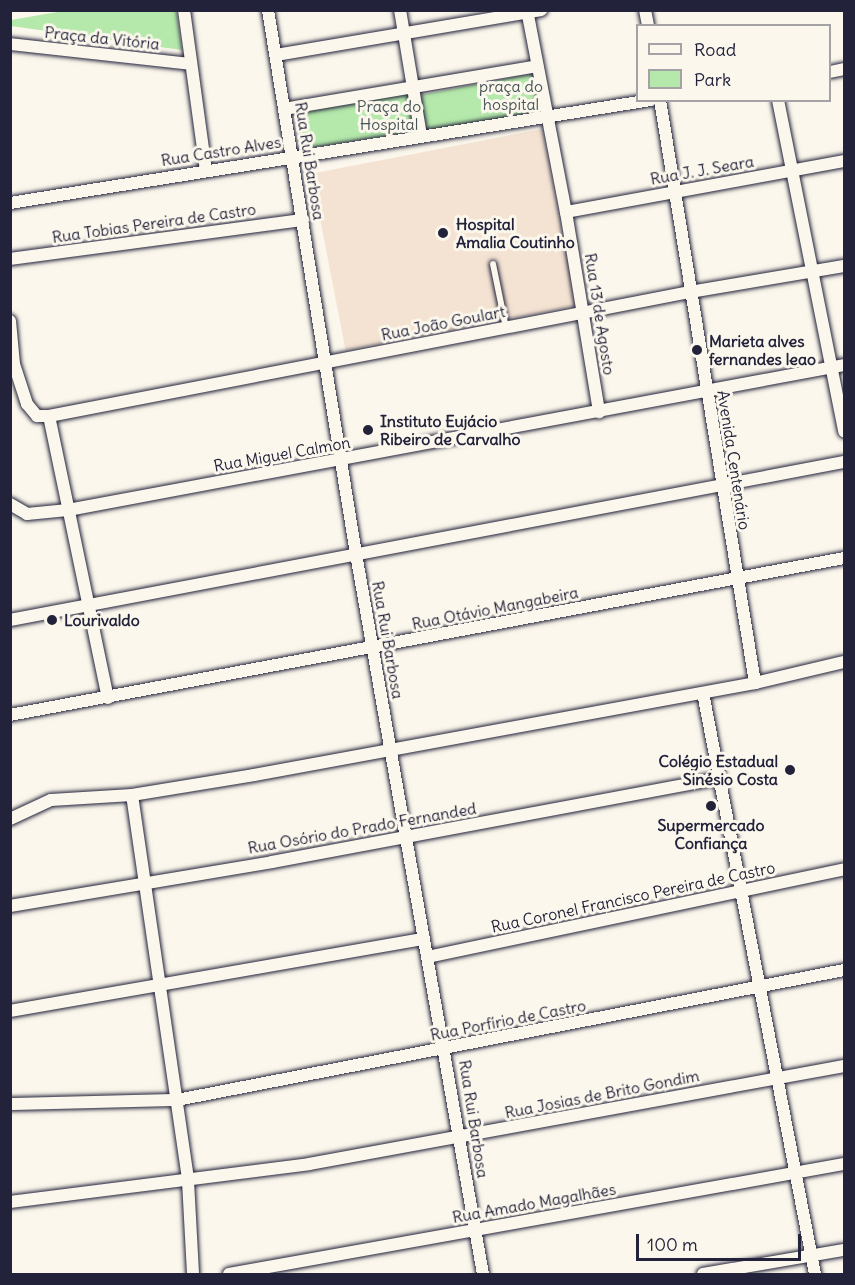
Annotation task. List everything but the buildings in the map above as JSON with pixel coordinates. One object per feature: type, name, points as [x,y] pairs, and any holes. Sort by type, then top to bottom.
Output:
[{"type":"street","points":[[184,10],[206,170]]},
{"type":"street","name":"Rua Rui Barbosa","points":[[268,10],[327,362],[356,554],[483,1275]]},
{"type":"street","points":[[400,10],[421,136]]},
{"type":"street","points":[[276,55],[542,10]]},
{"type":"street","name":"Rua 13 de Agosto","points":[[527,12],[566,212],[599,412]]},
{"type":"street","name":"Praça da Vitória","points":[[10,44],[191,64]]},
{"type":"street","points":[[284,109],[537,66]]},
{"type":"street","name":"Rua Castro Alves","points":[[10,203],[638,102]]},
{"type":"street","name":"Avenida Centenário","points":[[660,102],[754,683]]},
{"type":"street","points":[[778,102],[844,431]]},
{"type":"street","name":"Rua J. J. Seara","points":[[566,212],[844,161]]},
{"type":"street","name":"Rua Tobias Pereira de Castro","points":[[10,258],[303,220]]},
{"type":"street","name":"Rua João Goulart","points":[[49,416],[690,292],[844,266]]},
{"type":"street","points":[[10,321],[12,364],[32,413],[49,416],[108,698]]},
{"type":"street","name":"Rua Miguel Calmon","points":[[10,504],[27,514],[68,510],[844,365]]},
{"type":"street","points":[[10,620],[844,462]]},
{"type":"street","name":"Rua Otávio Mangabeira","points":[[10,715],[844,558]]},
{"type":"street","points":[[10,819],[51,800],[132,795],[391,750],[703,693],[844,662]]},
{"type":"street","points":[[703,693],[815,1275]]},
{"type":"street","name":"Rua Osório do Prado Fernanded","points":[[10,906],[144,885],[719,778]]},
{"type":"street","points":[[132,795],[188,1181],[193,1275]]},
{"type":"street","name":"Rua Coronel Francisco Pereira de Castro","points":[[428,957],[844,869]]},
{"type":"street","points":[[10,1011],[160,987],[424,939]]},
{"type":"street","name":"Rua Porfírio de Castro","points":[[10,1104],[177,1101],[844,970]]},
{"type":"street","name":"Rua Josias de Brito Gondim","points":[[10,1202],[188,1181],[459,1137],[844,1066]]},
{"type":"street","name":"Rua Amado Magalhães","points":[[229,1275],[844,1164]]},
{"type":"street","points":[[703,1275],[844,1250]]},
{"type":"lane","points":[[493,264],[506,328]]},
{"type":"shaded area","name":"Hospital Amalia Coutinho","points":[[542,129],[576,306],[346,351],[311,174]]},
{"type":"green space","points":[[63,11],[176,11],[182,50],[11,26],[11,20]]},
{"type":"green space","name":"praça do hospital","points":[[534,73],[541,110],[426,133],[419,95]]},
{"type":"green space","name":"Praça do Hospital","points":[[408,93],[414,132],[302,149],[295,111]]},
{"type":"place","name":"Hospital Amalia Coutinho","points":[[443,233]]},
{"type":"place","name":"Marieta alves fernandes leao","points":[[697,350]]},
{"type":"place","name":"Instituto Eujácio Ribeiro de Carvalho","points":[[368,430]]},
{"type":"place","name":"Lourivaldo","points":[[52,620]]},
{"type":"place","name":"Colégio Estadual Sinésio Costa","points":[[790,770]]},
{"type":"place","name":"Supermercado Confiança","points":[[711,806]]}]
